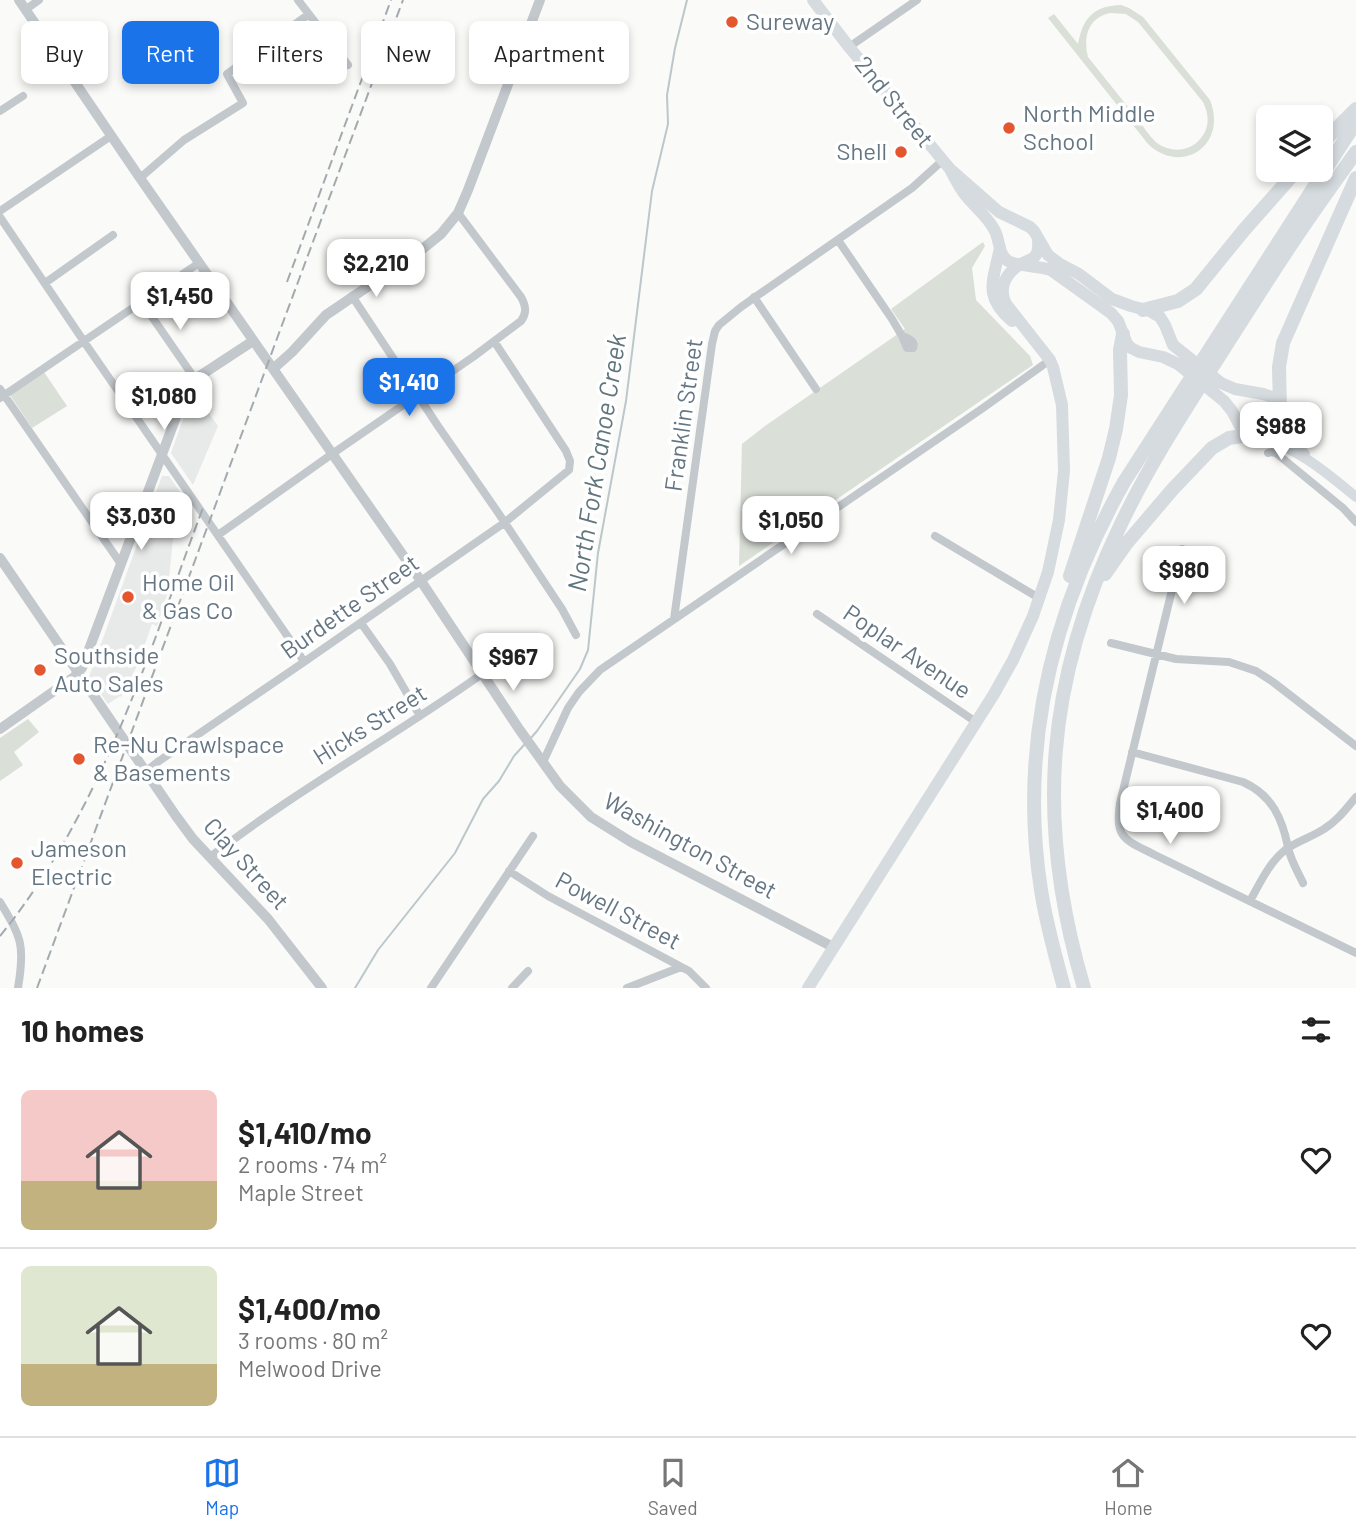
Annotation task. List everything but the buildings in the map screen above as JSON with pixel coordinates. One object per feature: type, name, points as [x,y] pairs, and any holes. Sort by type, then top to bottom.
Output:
[{"type":"highway","points":[[1333,132],[1356,109]]},
{"type":"highway","points":[[1220,346],[1275,246],[1356,122]]},
{"type":"highway","points":[[1046,680],[1058,634],[1084,562],[1124,482],[1179,409],[1356,152]]},
{"type":"highway","points":[[1280,412],[1279,367],[1283,343],[1356,178]]},
{"type":"highway","points":[[1143,310],[1178,301],[1196,289],[1286,182]]},
{"type":"highway","points":[[1064,988],[1044,907],[1036,851],[1034,804],[1039,721],[1062,600],[1116,429],[1121,395],[1120,350],[1123,334]]},
{"type":"highway","points":[[1084,988],[1069,934],[1054,835],[1054,761],[1061,706],[1081,622],[1105,559],[1179,409]]},
{"type":"highway","points":[[1081,622],[1110,567],[1172,490],[1219,443],[1229,438],[1253,436]]},
{"type":"main road","name":"2nd Street","points":[[813,0],[946,165],[966,196],[991,224],[1003,256],[1008,261],[1042,267],[1058,274],[1111,313],[1118,321],[1127,344],[1135,351],[1157,355],[1178,364],[1224,401],[1241,428],[1253,436]]},
{"type":"main road","name":"2nd Street","points":[[946,165],[999,212],[1030,227],[1048,255],[1060,264],[1079,274],[1112,299],[1155,313],[1160,317],[1173,345],[1221,383],[1275,400],[1280,412]]},
{"type":"main road","points":[[1018,223],[1005,231],[1000,238],[992,290],[1000,311],[1036,343]]},
{"type":"main road","points":[[808,988],[1013,660],[1039,597],[1059,520],[1064,471],[1062,405],[1050,360],[1003,299],[1002,290],[1012,271],[1037,254],[1038,240]]},
{"type":"main road","points":[[1123,334],[1129,317],[1136,311],[1143,310]]},
{"type":"main road","points":[[1253,436],[1267,436],[1275,430],[1280,412]]},
{"type":"main road","points":[[1280,412],[1288,435],[1314,464]]},
{"type":"main road","points":[[1253,436],[1277,443],[1314,464],[1356,497]]},
{"type":"street","name":"Washington Street","points":[[19,0],[560,786],[591,817],[646,850],[833,947]]},
{"type":"street","points":[[25,10],[39,0]]},
{"type":"street","points":[[298,0],[348,65]]},
{"type":"street","points":[[273,369],[326,315],[434,241],[447,228],[468,190],[540,0]]},
{"type":"street","points":[[849,47],[917,0]]},
{"type":"street","points":[[140,178],[184,140],[243,103],[226,74],[309,14]]},
{"type":"street","points":[[0,111],[23,96]]},
{"type":"street","points":[[0,211],[111,135]]},
{"type":"street","name":"Franklin Street","points":[[674,619],[715,331],[724,320],[754,297],[946,165]]},
{"type":"street","points":[[218,535],[521,321],[526,312],[521,297],[457,213]]},
{"type":"street","points":[[0,216],[304,662]]},
{"type":"street","points":[[45,283],[113,235]]},
{"type":"street","points":[[838,240],[902,336]]},
{"type":"street","points":[[121,564],[1,394],[199,263]]},
{"type":"street","points":[[352,296],[562,609],[576,635]]},
{"type":"street","points":[[754,297],[816,389]]},
{"type":"street","points":[[141,302],[195,379]]},
{"type":"street","points":[[0,729],[79,672],[185,393],[195,379],[253,341]]},
{"type":"street","name":"Burdette Street","points":[[145,772],[504,523],[566,474],[570,461],[566,451],[495,341]]},
{"type":"street","points":[[543,762],[568,708],[579,692],[674,619],[1050,360]]},
{"type":"street","points":[[1268,453],[1276,453],[1356,522]]},
{"type":"street","points":[[935,536],[1039,597]]},
{"type":"street","points":[[1182,549],[1117,819],[1120,831],[1134,844],[1155,855],[1356,953]]},
{"type":"street","name":"Clay Street","points":[[0,560],[176,816],[268,919],[322,988]]},
{"type":"street","name":"Poplar Avenue","points":[[817,614],[976,722]]},
{"type":"street","points":[[361,623],[390,664],[420,716]]},
{"type":"street","points":[[1111,643],[1185,660],[1229,662],[1256,671],[1356,746]]},
{"type":"street","name":"Hicks Street","points":[[210,857],[278,808],[482,674]]},
{"type":"street","points":[[1132,752],[1243,782],[1258,790],[1278,814],[1288,848],[1303,883]]},
{"type":"street","points":[[1250,901],[1272,864],[1288,848],[1332,824],[1356,797]]},
{"type":"street","points":[[431,988],[533,836]]},
{"type":"street","name":"Powell Street","points":[[509,871],[548,896],[693,974],[706,988]]},
{"type":"street","points":[[0,902],[21,940],[18,988]]},
{"type":"street","points":[[627,988],[681,967]]},
{"type":"street","points":[[512,988],[528,971]]},
{"type":"shaded area","points":[[1121,5],[1143,17],[1210,100],[1214,116],[1213,130],[1198,151],[1175,157],[1161,153],[1148,144],[1048,18],[1054,14],[1078,44],[1086,20],[1096,11]],"holes":[[[1110,13],[1126,14],[1138,22],[1203,102],[1207,125],[1197,143],[1180,150],[1157,143],[1088,57],[1086,42],[1092,24]]]},
{"type":"shaded area","points":[[983,242],[985,246],[972,268],[976,300],[1030,356],[1033,365],[739,566],[742,444],[905,329],[891,309]]},
{"type":"shaded area","points":[[44,372],[67,406],[32,428],[10,395]]},
{"type":"shaded area","points":[[193,391],[218,426],[193,485],[171,453]]},
{"type":"shaded area","points":[[162,476],[169,476],[185,499],[175,529],[177,530],[173,540],[167,595],[157,626],[152,624],[138,664],[121,697],[108,704],[89,677]]},
{"type":"shaded area","points":[[28,719],[39,732],[14,752],[23,765],[0,781],[0,738]]},
{"type":"waterway","name":"North Fork Canoe Creek","points":[[530,739],[580,669],[588,650],[598,553],[626,401],[652,191],[668,124],[667,95],[687,0]]},
{"type":"waterway","name":"North Fork Canoe Creek","points":[[355,988],[378,950],[455,853],[483,799],[524,745]]},
{"type":"railway","points":[[287,282],[391,0]]},
{"type":"railway","points":[[37,988],[403,0]]},
{"type":"railway","points":[[0,936],[36,888],[95,784],[142,674],[204,505]]},
{"type":"place","name":"Sureway","points":[[732,22]]},
{"type":"place","name":"North Middle School","points":[[1009,128]]},
{"type":"place","name":"Shell","points":[[901,152]]},
{"type":"place","name":"Home Oil & Gas Co","points":[[128,597]]},
{"type":"place","name":"Southside Auto Sales","points":[[40,670]]},
{"type":"place","name":"Re-Nu Crawlspace & Basements","points":[[79,759]]},
{"type":"place","name":"Jameson Electric","points":[[17,863]]}]
